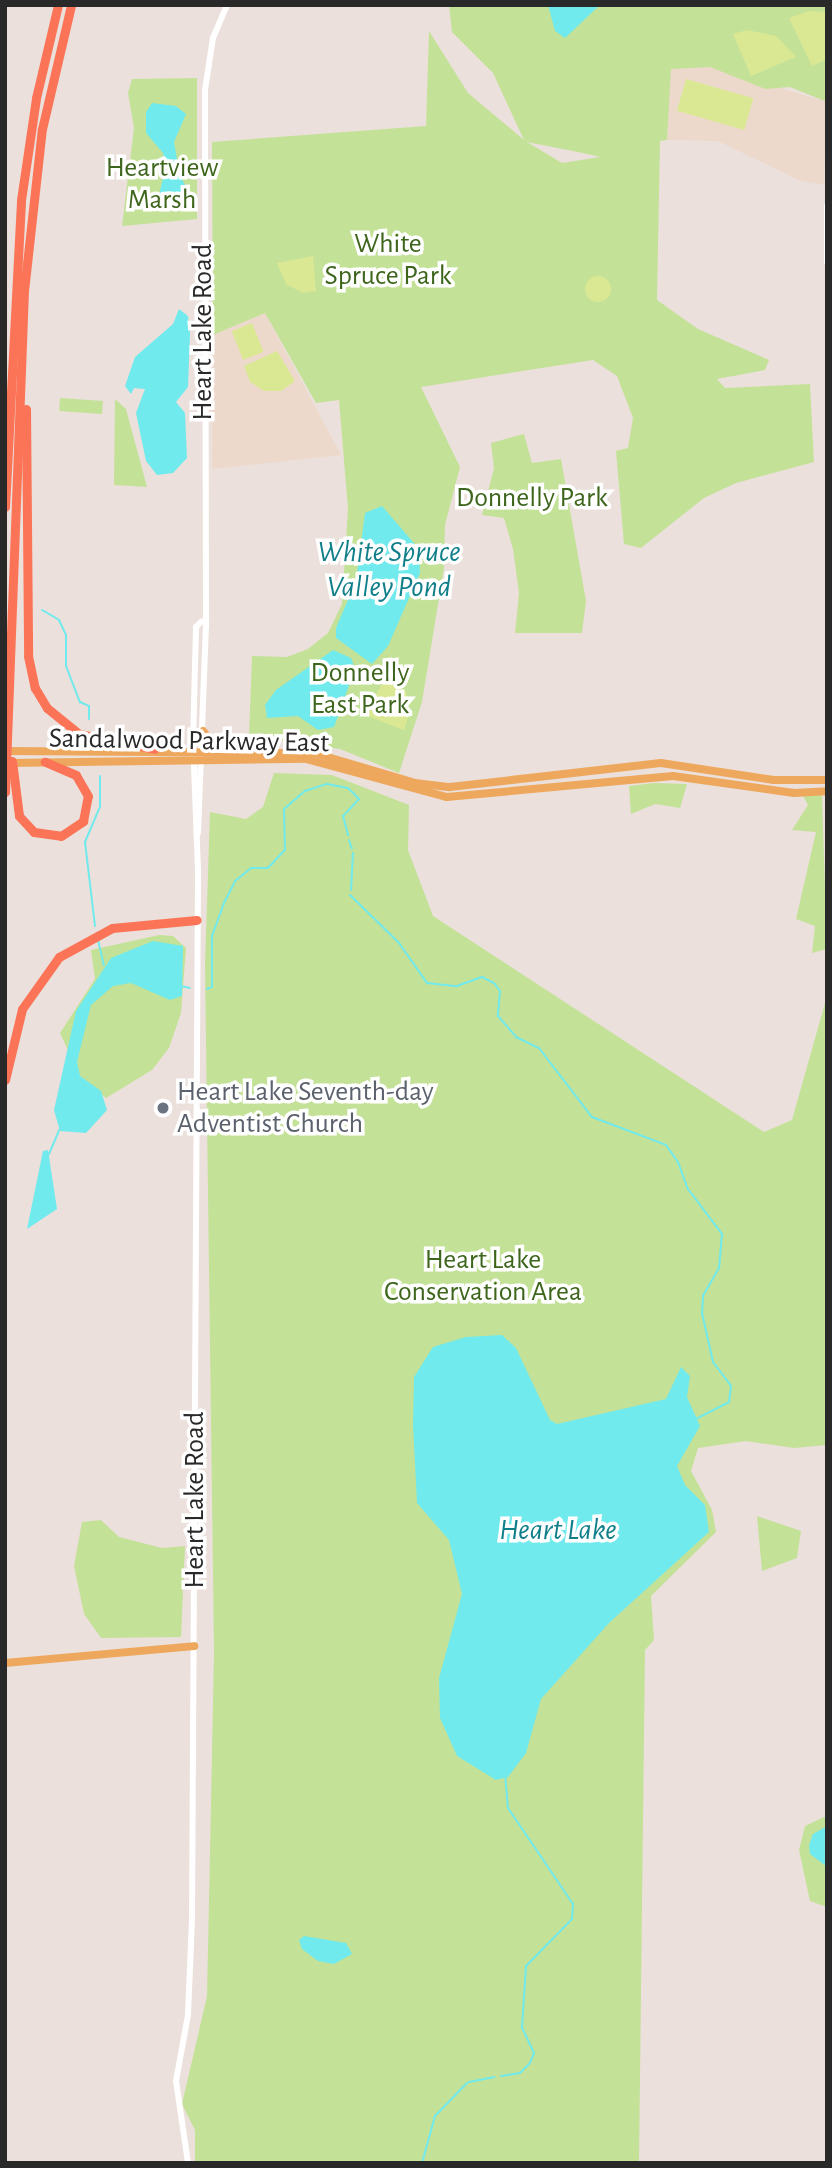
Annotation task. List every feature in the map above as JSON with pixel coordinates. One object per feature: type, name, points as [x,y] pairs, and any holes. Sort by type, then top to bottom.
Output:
[{"type":"highway","points":[[5,507],[21,200],[56,5]]},
{"type":"highway","points":[[5,792],[23,365],[36,171],[71,5]]},
{"type":"highway","points":[[23,365],[32,681],[47,708],[79,734],[155,749]]},
{"type":"highway","points":[[8,737],[19,816],[34,832],[61,836],[83,821],[88,796],[76,775],[45,762]]},
{"type":"highway","points":[[5,1080],[22,1009],[59,957],[112,928],[197,920]]},
{"type":"main road","points":[[203,732],[217,748]]},
{"type":"main road","name":"Sandalwood Parkway East","points":[[5,751],[197,748],[262,750],[334,756],[432,786],[661,763],[774,780],[827,780]]},
{"type":"main road","points":[[254,760],[262,750]]},
{"type":"main road","name":"Sandalwood Parkway East","points":[[5,763],[198,760],[332,763],[447,797],[673,776],[794,793],[827,791]]},
{"type":"main road","points":[[5,1663],[194,1646]]},
{"type":"street","name":"Heart Lake Road","points":[[197,748],[203,732],[205,90],[213,38],[227,5]]},
{"type":"street","points":[[827,206],[827,262]]},
{"type":"street","name":"Heart Lake Road","points":[[188,2163],[176,2081],[190,1980],[198,835],[196,627],[202,621]]},
{"type":"shaded area","points":[[710,67],[827,102],[824,185],[801,181],[718,141],[667,140],[671,69]]},
{"type":"shaded area","points":[[265,313],[341,455],[212,469],[213,335]]},
{"type":"green space","points":[[449,5],[827,5],[827,102],[790,87],[765,89],[710,67],[671,69],[667,140],[660,141],[657,300],[698,329],[769,360],[765,370],[717,379],[725,388],[810,384],[814,462],[736,483],[704,498],[641,548],[624,544],[616,451],[628,448],[633,418],[617,376],[593,360],[421,387],[460,467],[445,525],[444,568],[422,702],[399,773],[340,749],[249,736],[252,656],[287,657],[308,649],[328,633],[342,604],[348,509],[339,400],[316,403],[265,313],[213,335],[212,142],[426,126],[429,31],[468,93],[524,140],[493,73],[452,32]],"holes":[[[527,142],[600,157],[562,163]]]},
{"type":"green space","points":[[809,11],[827,12],[827,59],[812,66],[789,18]]},
{"type":"green space","points":[[747,30],[776,36],[796,57],[751,76],[733,34]]},
{"type":"green space","name":"Heartview Marsh","points":[[197,78],[197,219],[122,226],[134,128],[128,93],[132,79]]},
{"type":"green space","points":[[686,79],[753,98],[744,130],[677,111]]},
{"type":"green space","points":[[313,256],[316,291],[303,293],[286,284],[277,263]]},
{"type":"green space","points":[[598,276],[607,280],[611,289],[607,298],[598,302],[589,298],[585,289],[589,280]]},
{"type":"green space","points":[[252,323],[264,352],[243,360],[232,331]]},
{"type":"green space","points":[[277,351],[295,381],[281,391],[264,391],[250,382],[244,366]]},
{"type":"green space","points":[[60,398],[103,401],[102,414],[59,411]]},
{"type":"green space","points":[[115,399],[126,409],[147,487],[114,485]]},
{"type":"green space","name":"Donnelly Park","points":[[524,434],[532,463],[561,459],[586,601],[582,633],[515,633],[519,593],[513,549],[504,518],[482,515],[494,468],[491,443]]},
{"type":"green space","points":[[387,675],[406,692],[410,711],[404,730],[365,715]]},
{"type":"green space","name":"Heart Lake Conservation Area","points":[[274,773],[332,775],[409,805],[408,850],[433,916],[764,1132],[792,1120],[827,996],[827,1445],[794,1448],[746,1441],[698,1448],[691,1471],[712,1510],[716,1532],[651,1596],[654,1640],[645,1650],[639,2163],[195,2163],[195,2130],[182,2104],[207,1996],[214,1651],[205,964],[210,812],[246,819],[263,807]]},
{"type":"green space","points":[[654,783],[687,784],[680,808],[655,804],[631,814],[629,786]]},
{"type":"green space","points":[[822,795],[827,949],[812,953],[815,926],[796,919],[816,832],[792,830],[808,805],[803,796]]},
{"type":"green space","points":[[159,935],[173,936],[186,948],[181,1013],[169,1048],[152,1070],[106,1098],[80,1076],[60,1033],[95,979],[91,950]]},
{"type":"green space","points":[[757,1516],[801,1531],[797,1558],[762,1571]]},
{"type":"green space","points":[[101,1520],[119,1537],[162,1548],[185,1546],[181,1637],[101,1638],[84,1614],[74,1566],[82,1522]]},
{"type":"green space","points":[[824,1817],[827,1819],[827,1907],[810,1901],[799,1850],[805,1826]]},
{"type":"water","points":[[548,5],[600,5],[565,38],[555,31]]},
{"type":"water","points":[[152,103],[176,106],[186,114],[174,142],[180,176],[192,197],[187,207],[158,199],[166,166],[163,153],[146,133],[146,112]]},
{"type":"water","points":[[179,309],[188,316],[190,334],[188,387],[176,402],[185,413],[187,458],[173,473],[157,475],[146,461],[136,413],[145,389],[134,388],[131,394],[125,386],[135,357],[173,324]]},
{"type":"water","name":"White Spruce Valley Pond","points":[[382,506],[419,549],[420,573],[388,646],[372,664],[336,638],[336,628],[356,581],[365,513]]},
{"type":"water","points":[[333,650],[351,658],[355,669],[334,727],[318,730],[298,716],[267,718],[265,705],[276,690]]},
{"type":"water","points":[[153,941],[183,946],[182,996],[170,1000],[131,983],[113,986],[91,1005],[77,1062],[80,1076],[101,1091],[107,1110],[86,1133],[60,1131],[54,1110],[76,1011],[111,958]]},
{"type":"water","points":[[48,1150],[57,1209],[27,1229],[43,1151]]},
{"type":"water","name":"Heart Lake","points":[[502,1335],[516,1348],[550,1420],[557,1424],[666,1399],[681,1367],[690,1376],[687,1397],[700,1426],[677,1466],[685,1485],[705,1505],[709,1532],[609,1623],[541,1699],[526,1753],[508,1777],[496,1780],[457,1756],[440,1718],[439,1678],[462,1594],[449,1540],[417,1503],[413,1425],[414,1377],[433,1347],[466,1337]]},
{"type":"water","points":[[827,1826],[827,1867],[810,1854],[809,1845],[813,1834]]},
{"type":"water","points":[[304,1936],[346,1943],[352,1954],[334,1964],[318,1961],[302,1949],[299,1940]]},
{"type":"waterway","points":[[42,610],[59,620],[66,635],[66,666],[80,702],[89,706],[89,719]]},
{"type":"waterway","points":[[95,926],[85,842],[100,806],[100,776]]},
{"type":"waterway","points":[[207,989],[212,987],[212,936],[225,901],[235,881],[251,868],[268,868],[285,850],[284,809],[305,791],[327,784],[348,788],[359,799],[343,816],[348,835]]},
{"type":"waterway","points":[[349,840],[352,849]]},
{"type":"waterway","points":[[351,890],[353,853]]},
{"type":"waterway","points":[[350,895],[399,943],[427,983],[457,986],[482,977],[494,983],[500,991],[498,1016],[516,1037],[539,1048],[592,1117],[666,1145],[678,1162],[688,1189],[722,1234],[719,1268],[703,1296],[702,1313],[713,1362],[731,1386],[729,1402],[696,1419]]},
{"type":"waterway","points":[[98,940],[104,965]]},
{"type":"waterway","points":[[181,986],[190,988]]},
{"type":"waterway","points":[[49,1154],[59,1130]]},
{"type":"waterway","points":[[501,2076],[520,2073],[530,2063],[534,2053],[522,2027],[526,1966],[572,1919],[573,1904],[508,1808],[505,1776]]},
{"type":"waterway","points":[[469,2082],[495,2077]]},
{"type":"waterway","points":[[422,2163],[435,2116],[467,2083]]},
{"type":"place","name":"Heart Lake Seventh-day Adventist Church","points":[[163,1108]]},
{"type":"park label","name":"White Spruce Park","points":[[388,260]]},
{"type":"park label","name":"Donnelly East Park","points":[[360,689]]}]
